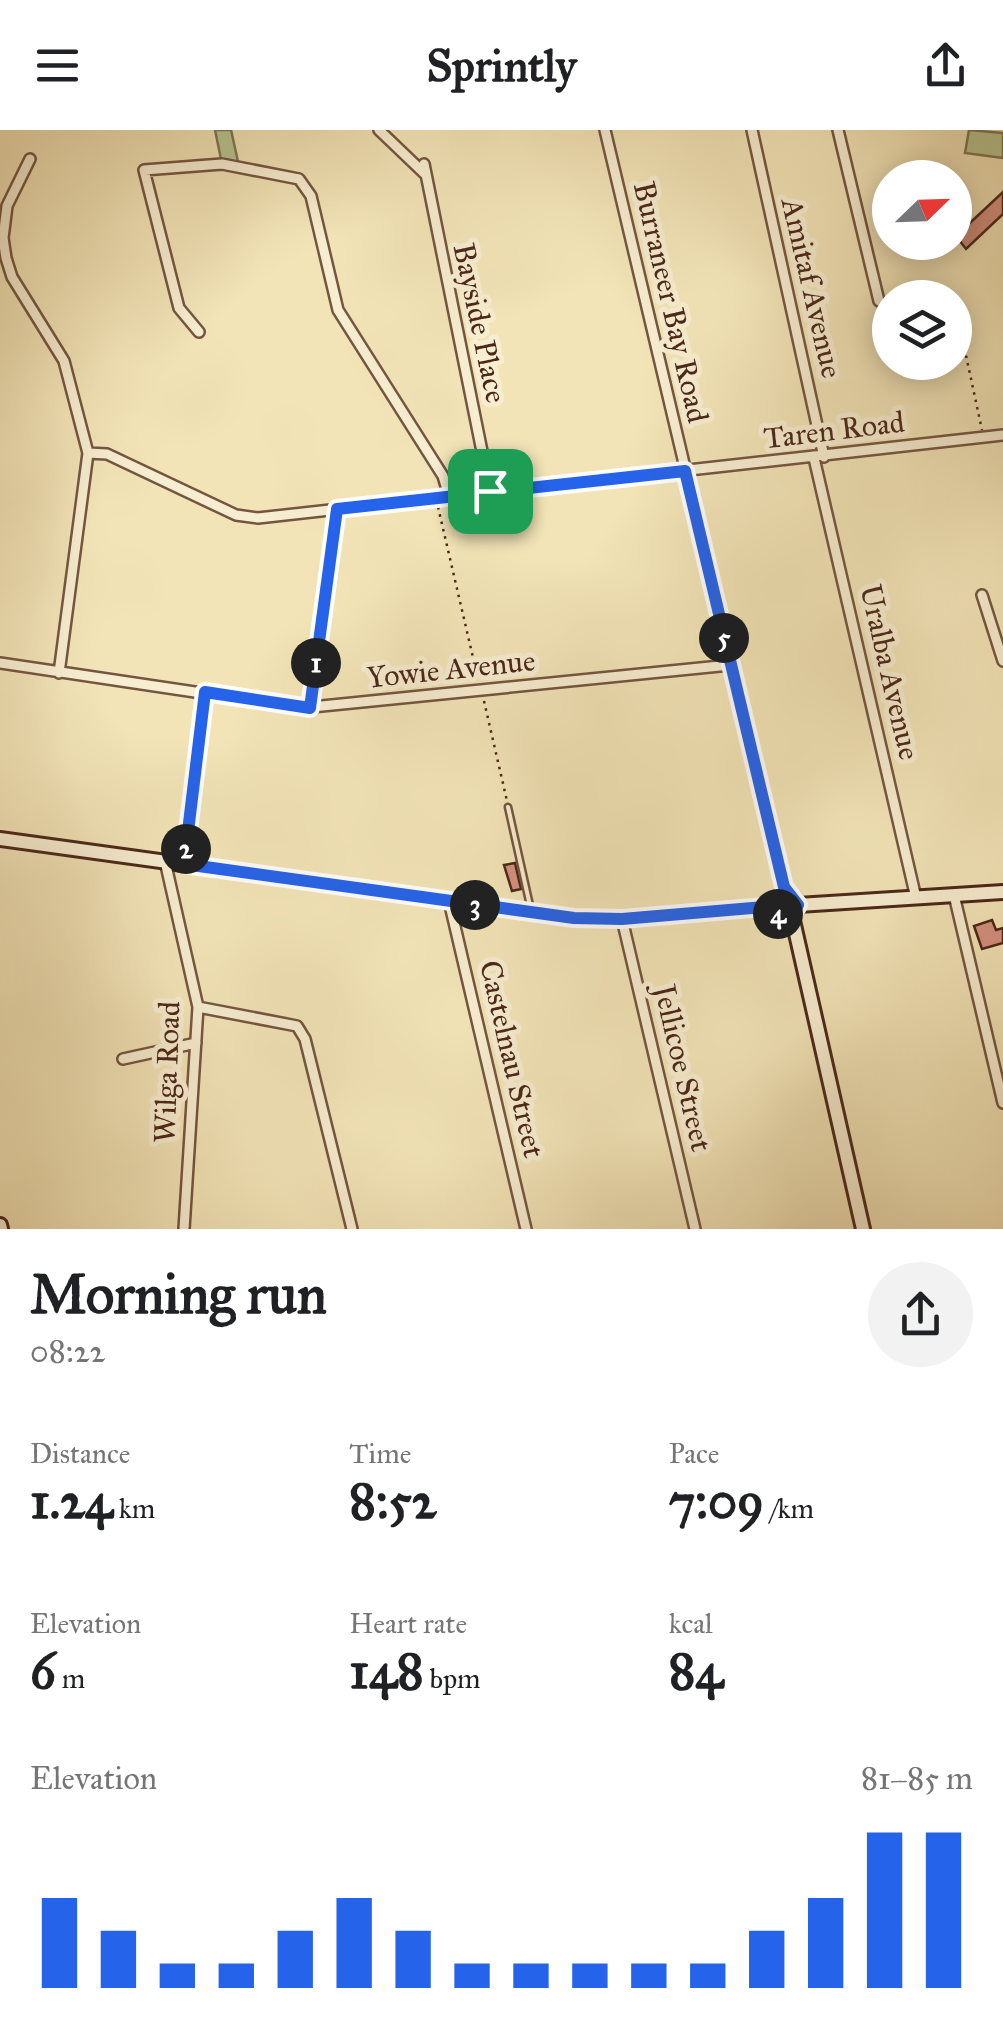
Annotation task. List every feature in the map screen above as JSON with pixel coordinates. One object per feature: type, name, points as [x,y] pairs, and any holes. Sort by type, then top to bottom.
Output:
[{"type":"street","name":"Bayside Place","points":[[378,130],[424,169],[490,491]]},
{"type":"street","name":"Burraneer Bay Road","points":[[605,130],[786,894]]},
{"type":"street","name":"Amitaf Avenue","points":[[752,130],[819,457]]},
{"type":"street","points":[[838,130],[874,280]]},
{"type":"street","points":[[30,160],[7,206],[2,238],[12,277],[64,361],[88,453],[58,673]]},
{"type":"street","points":[[199,332],[179,308],[144,170],[222,164],[299,179],[311,196],[338,310],[443,476],[449,496]]},
{"type":"street","name":"Taren Road","points":[[88,453],[107,454],[236,515],[258,518],[1003,435]]},
{"type":"street","name":"Uralba Avenue","points":[[819,457],[916,898]]},
{"type":"street","points":[[982,595],[1003,661]]},
{"type":"street","name":"Yowie Avenue","points":[[0,664],[310,708],[730,665]]},
{"type":"street","points":[[184,864],[205,692]]},
{"type":"street","points":[[0,840],[532,912],[622,919],[775,906],[786,894],[795,910],[863,1229]]},
{"type":"street","name":"Wilga Road","points":[[165,862],[198,1007],[184,1229]]},
{"type":"street","points":[[775,906],[781,916],[795,910],[1003,892]]},
{"type":"street","points":[[954,895],[1003,1103]]},
{"type":"street","name":"Castelnau Street","points":[[449,901],[526,1229]]},
{"type":"street","name":"Jellicoe Street","points":[[622,919],[694,1229]]},
{"type":"street","points":[[198,1007],[297,1026],[304,1038],[352,1229]]},
{"type":"street","points":[[123,1059],[196,1043]]},
{"type":"lane","points":[[508,807],[532,912]]},
{"type":"path","points":[[971,380],[984,437]]},
{"type":"path","points":[[436,498],[508,807]]},
{"type":"path","points":[[310,708],[337,509]]},
{"type":"green space","points":[[215,130],[231,130],[239,166],[222,164]]},
{"type":"green space","points":[[969,130],[1003,133],[1003,158],[965,153]]},
{"type":"building","points":[[1003,192],[1003,214],[972,243],[972,221]]},
{"type":"building","points":[[515,863],[521,889],[512,891],[504,865]]},
{"type":"building","points":[[992,920],[996,930],[1003,928],[1003,943],[982,949],[974,926]]},
{"type":"route","points":[[685,471],[784,887],[798,905],[792,916],[781,916],[775,906],[622,919],[574,918],[184,864],[205,692],[310,708],[337,509],[490,491],[685,471]]}]
